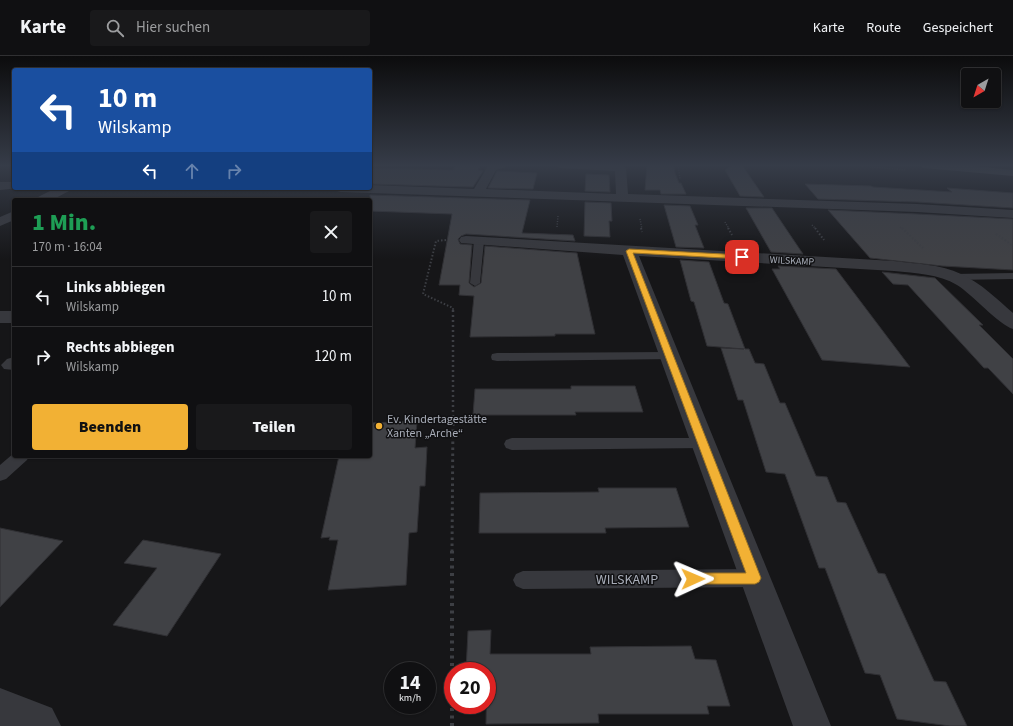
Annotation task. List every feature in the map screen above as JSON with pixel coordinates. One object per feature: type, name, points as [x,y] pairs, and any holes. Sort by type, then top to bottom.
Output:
[{"type":"street","points":[[572,196],[916,208],[1013,214]]},
{"type":"street","points":[[0,222],[12,216]]},
{"type":"street","name":"WILSKAMP","points":[[472,240],[629,251],[894,266],[924,270],[954,277],[978,292],[1013,324]]},
{"type":"street","points":[[629,251],[812,726]]},
{"type":"street","points":[[0,317],[12,317]]},
{"type":"street","points":[[0,707],[38,721],[42,726]]},
{"type":"lane","points":[[472,240],[475,283]]},
{"type":"lane","name":"WILSKAMP","points":[[954,277],[1013,276]]},
{"type":"lane","points":[[497,357],[669,356]]},
{"type":"lane","points":[[512,444],[703,443]]},
{"type":"lane","points":[[0,475],[19,458]]},
{"type":"lane","name":"WILSKAMP","points":[[524,580],[755,578]]},
{"type":"path","points":[[994,233],[1013,246]]},
{"type":"path","points":[[452,726],[453,308],[423,294],[436,242],[460,237],[472,240]]},
{"type":"building","points":[[370,196],[411,196],[530,200],[522,233],[573,235],[575,241],[466,234],[458,239],[460,244],[472,245],[469,283],[474,287],[481,283],[485,246],[577,253],[595,334],[470,337],[474,296],[459,295],[460,285],[439,285],[452,214],[372,211],[372,198],[370,198]]},
{"type":"building","points":[[816,196],[1013,196],[1013,208],[917,202],[818,199]]},
{"type":"building","points":[[585,202],[611,203],[612,221],[609,221],[610,237],[584,236]]},
{"type":"building","points":[[664,205],[690,206],[698,225],[695,225],[704,248],[676,247]]},
{"type":"building","points":[[746,208],[772,208],[803,254],[771,252]]},
{"type":"building","points":[[828,210],[1013,219],[1013,270],[942,266],[870,258]]},
{"type":"building","points":[[680,260],[709,262],[724,303],[728,304],[745,349],[749,349],[755,363],[764,364],[780,403],[785,403],[816,476],[827,477],[837,502],[846,503],[878,573],[885,574],[934,681],[946,682],[967,726],[950,726],[897,719],[880,675],[865,673],[825,568],[819,568],[785,474],[766,472],[743,400],[738,400],[721,348],[744,349],[707,346],[694,302],[691,301]]},
{"type":"building","points":[[778,266],[836,269],[910,367],[822,360],[772,269],[780,269]]},
{"type":"building","points":[[882,272],[935,278],[983,325],[979,325],[1013,359],[1013,394],[988,368],[984,368],[908,285],[893,284]]},
{"type":"building","points":[[571,386],[635,386],[643,412],[575,412],[576,415],[473,415],[475,389],[571,389]]},
{"type":"building","points":[[417,421],[415,448],[427,447],[425,486],[420,486],[417,532],[409,533],[406,585],[328,590],[338,540],[329,540],[330,537],[321,538],[339,458],[372,458],[372,423]]},
{"type":"building","points":[[598,488],[676,488],[689,527],[605,528],[606,533],[479,533],[480,493],[599,492]]},
{"type":"building","points":[[0,528],[63,541],[0,607]]},
{"type":"building","points":[[143,540],[221,554],[167,636],[113,625],[157,568],[124,563]]},
{"type":"building","points":[[491,630],[490,654],[591,654],[590,647],[691,646],[695,659],[716,660],[730,706],[707,706],[709,714],[598,714],[599,723],[486,724],[486,714],[496,714],[496,662],[466,662],[468,631]]},
{"type":"place","name":"Ev. Kindertagestätte Xanten „Arche“","points":[[379,426]]},
{"type":"route","points":[[693,579],[755,578],[629,251],[742,257]]}]
